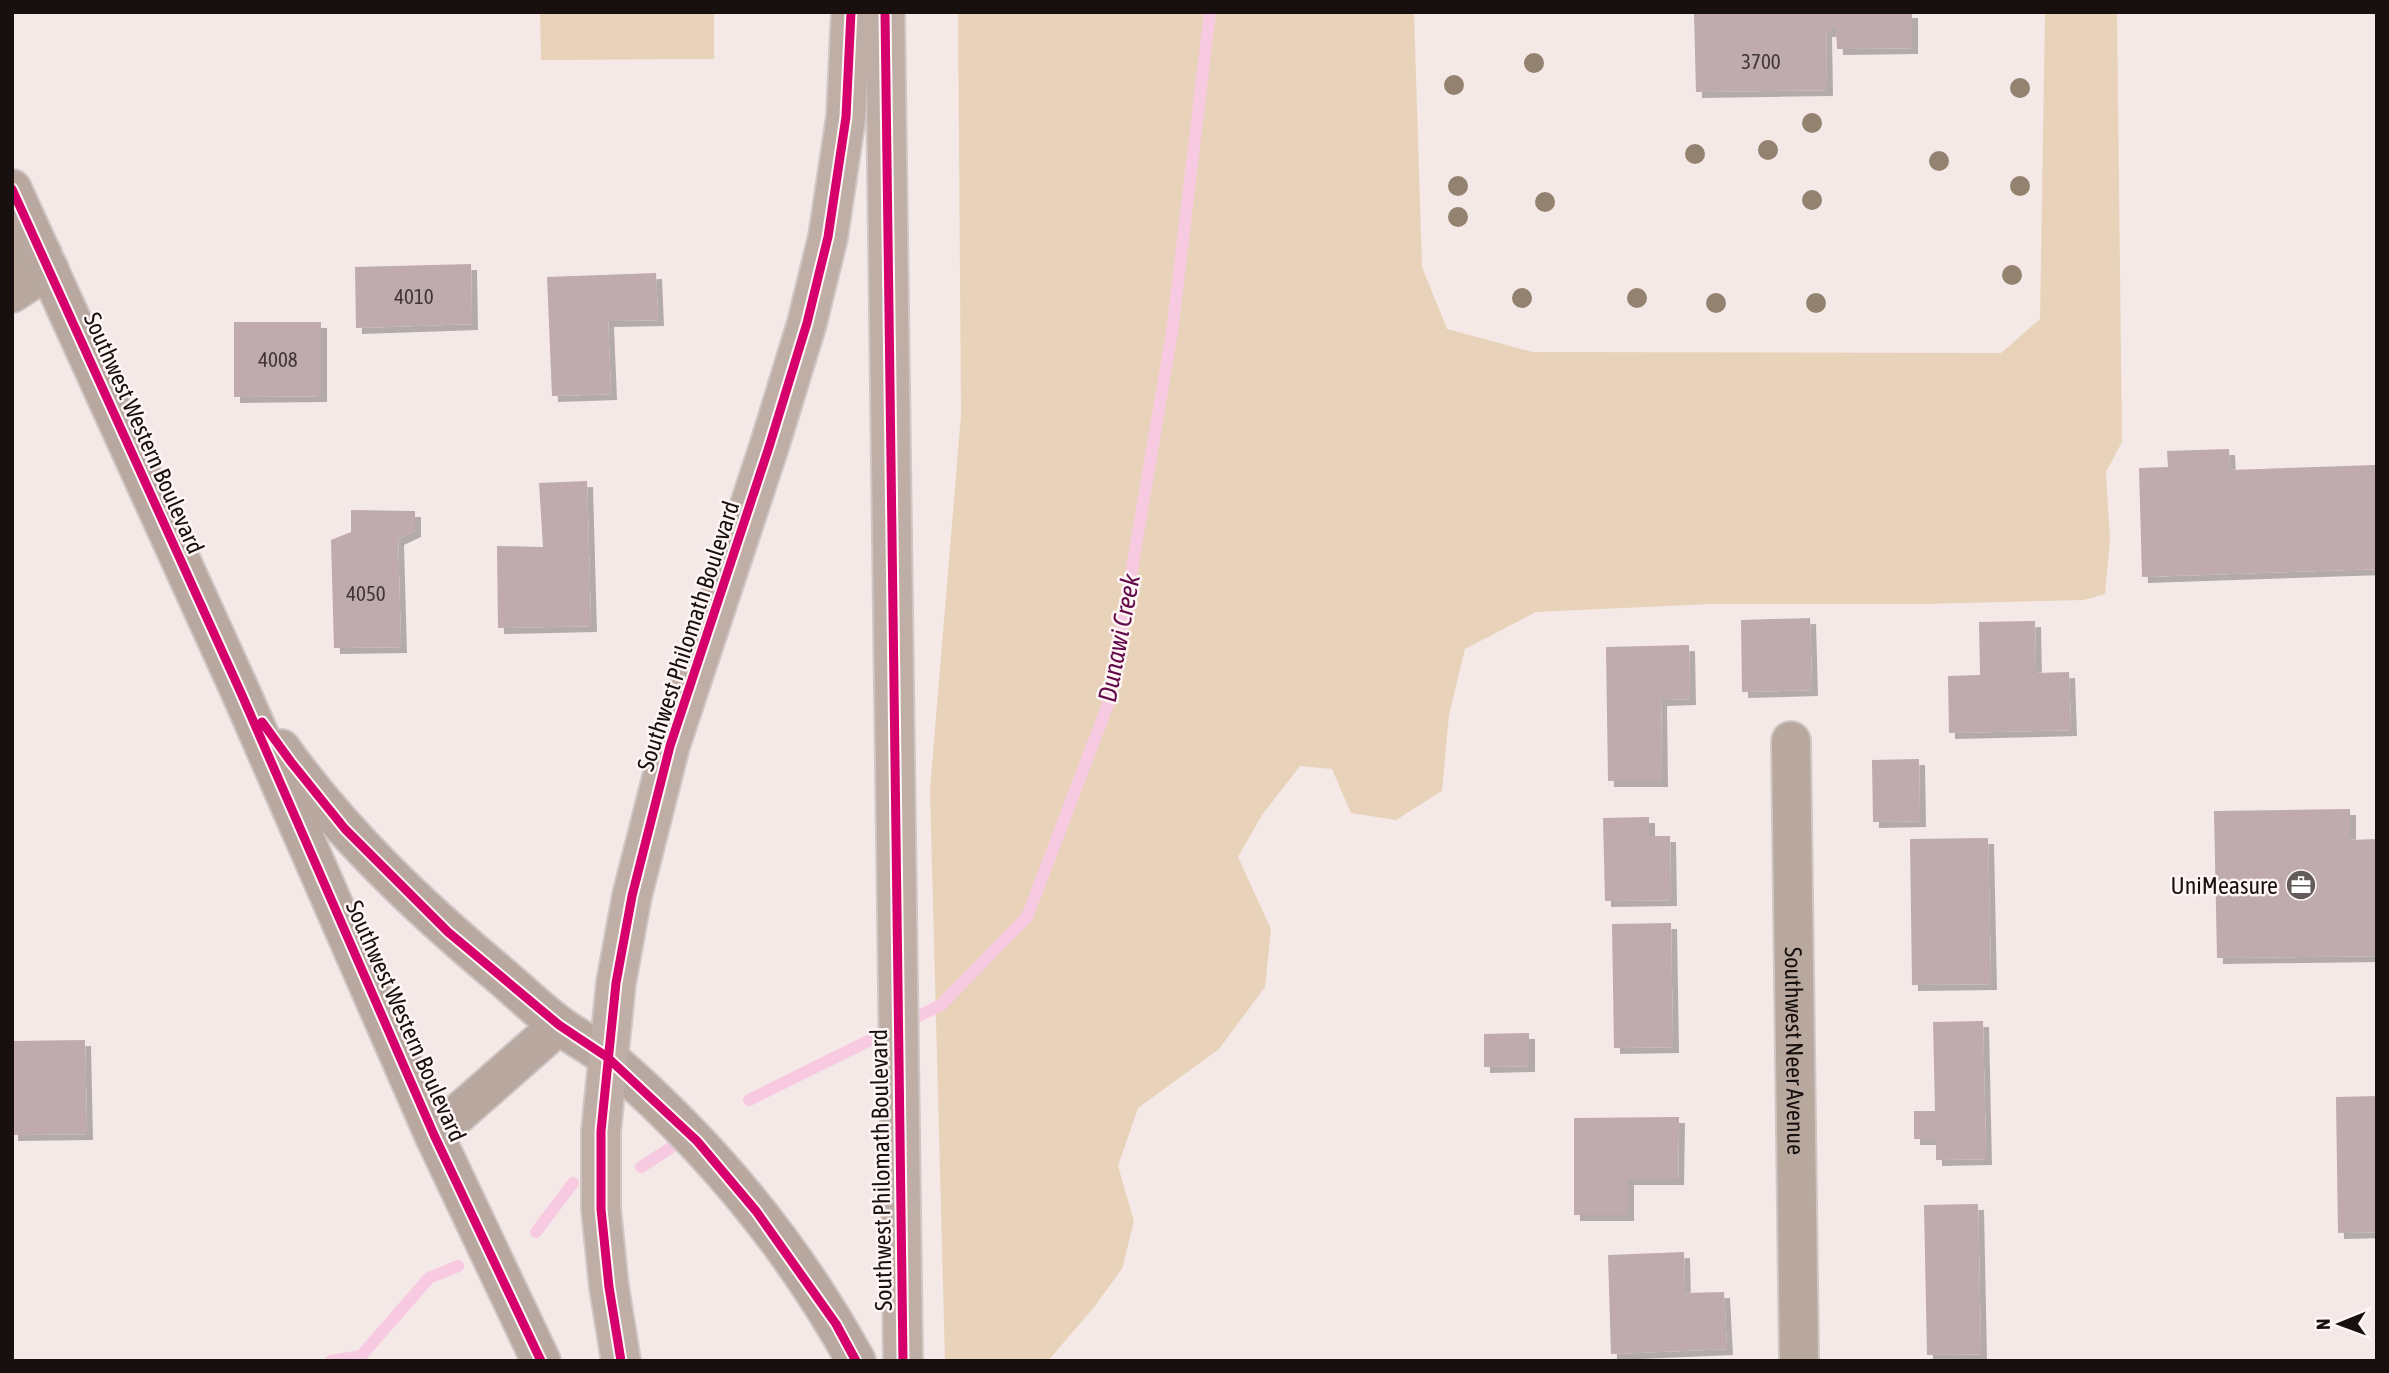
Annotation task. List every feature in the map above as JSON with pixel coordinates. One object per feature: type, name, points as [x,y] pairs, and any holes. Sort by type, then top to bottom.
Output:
[{"type":"highway","name":"Southwest Philomath Boulevard","points":[[621,1361],[608,1287],[601,1209],[601,1131],[616,983],[632,896],[670,746],[769,447],[807,323],[828,237],[846,117],[851,12]]},
{"type":"highway","name":"Southwest Philomath Boulevard","points":[[885,12],[903,1361]]},
{"type":"main road","name":"Southwest Western Boulevard","points":[[12,189],[34,259],[242,693],[434,1135],[541,1361]]},
{"type":"main road","name":"Southwest Western Boulevard","points":[[242,693],[291,762],[345,829],[448,932],[559,1025],[607,1057],[697,1141],[756,1210],[836,1324],[856,1361]]},
{"type":"main road","points":[[434,1135],[559,1025]]},
{"type":"street","points":[[12,293],[34,259]]},
{"type":"street","name":"Southwest Neer Avenue","points":[[1791,741],[1800,1361]]},
{"type":"shaded area","points":[[540,12],[714,12],[714,59],[541,60]]},
{"type":"shaded area","points":[[958,12],[1414,12],[1422,267],[1447,329],[1533,352],[2001,353],[2040,319],[2045,12],[2117,12],[2122,442],[2106,472],[2110,540],[2105,594],[2084,600],[1924,604],[1711,604],[1536,612],[1465,649],[1449,715],[1442,791],[1396,820],[1351,813],[1332,769],[1300,766],[1262,815],[1238,857],[1271,929],[1265,987],[1219,1049],[1138,1108],[1118,1166],[1134,1221],[1122,1269],[1048,1361],[945,1361],[930,790],[961,414]]},
{"type":"building","points":[[1694,12],[1912,12],[1912,48],[1837,49],[1836,27],[1832,27],[1832,31],[1826,31],[1827,90],[1696,92]]},
{"type":"building","points":[[471,264],[472,324],[356,328],[355,267]]},
{"type":"building","points":[[656,273],[658,320],[608,321],[611,394],[552,396],[547,277]]},
{"type":"building","points":[[234,322],[321,322],[321,396],[234,397]]},
{"type":"building","points":[[2229,449],[2230,470],[2375,465],[2377,569],[2142,577],[2139,468],[2168,467],[2167,451]]},
{"type":"building","points":[[587,481],[591,626],[498,628],[497,546],[543,547],[539,483]]},
{"type":"building","points":[[351,510],[415,511],[415,531],[398,539],[401,647],[334,648],[331,540],[351,532]]},
{"type":"building","points":[[1810,618],[1812,690],[1742,692],[1741,620]]},
{"type":"building","points":[[2035,621],[2036,673],[2069,672],[2071,730],[1949,733],[1948,676],[1980,675],[1979,622]]},
{"type":"building","points":[[1689,645],[1690,699],[1661,700],[1662,781],[1608,781],[1606,647]]},
{"type":"building","points":[[1919,759],[1920,821],[1873,822],[1872,760]]},
{"type":"building","points":[[2350,809],[2350,840],[2377,839],[2377,956],[2217,958],[2214,811]]},
{"type":"building","points":[[1649,817],[1649,836],[1670,836],[1671,900],[1605,901],[1603,818]]},
{"type":"building","points":[[1988,838],[1991,984],[1912,985],[1910,839]]},
{"type":"building","points":[[1671,923],[1673,1047],[1614,1048],[1612,924]]},
{"type":"building","points":[[1983,1021],[1986,1159],[1936,1160],[1936,1139],[1914,1139],[1914,1111],[1935,1111],[1933,1022]]},
{"type":"building","points":[[1529,1033],[1529,1066],[1484,1067],[1484,1034]]},
{"type":"building","points":[[85,1040],[87,1134],[12,1135],[12,1041]]},
{"type":"building","points":[[2377,1096],[2377,1232],[2338,1233],[2336,1097]]},
{"type":"building","points":[[1679,1117],[1678,1179],[1628,1179],[1628,1215],[1574,1215],[1574,1118]]},
{"type":"building","points":[[1978,1204],[1981,1354],[1927,1355],[1924,1205]]},
{"type":"building","points":[[1684,1252],[1685,1293],[1724,1292],[1727,1349],[1611,1354],[1608,1255]]},
{"type":"waterway","name":"Dunawi Creek","points":[[749,1100],[941,1005],[1027,917],[1110,699],[1172,332],[1210,12]]},
{"type":"waterway","name":"Dunawi Creek","points":[[641,1167],[672,1147]]},
{"type":"waterway","name":"Dunawi Creek","points":[[536,1232],[573,1183]]},
{"type":"waterway","name":"Dunawi Creek","points":[[331,1361],[361,1356],[429,1278],[458,1266]]},
{"type":"cycle path","points":[[621,1361],[609,1287],[601,1209],[601,1131],[616,983],[632,896],[670,746],[769,447],[807,323],[828,237],[846,117],[851,12]]},
{"type":"cycle path","points":[[885,12],[903,1361]]},
{"type":"cycle path","points":[[12,189],[241,693],[434,1135],[541,1361]]},
{"type":"cycle path","points":[[262,722],[345,829],[448,932],[559,1025],[607,1057],[697,1141],[756,1211],[836,1324],[856,1361]]},
{"type":"place","name":"UniMeasure","points":[[2301,885]]}]
